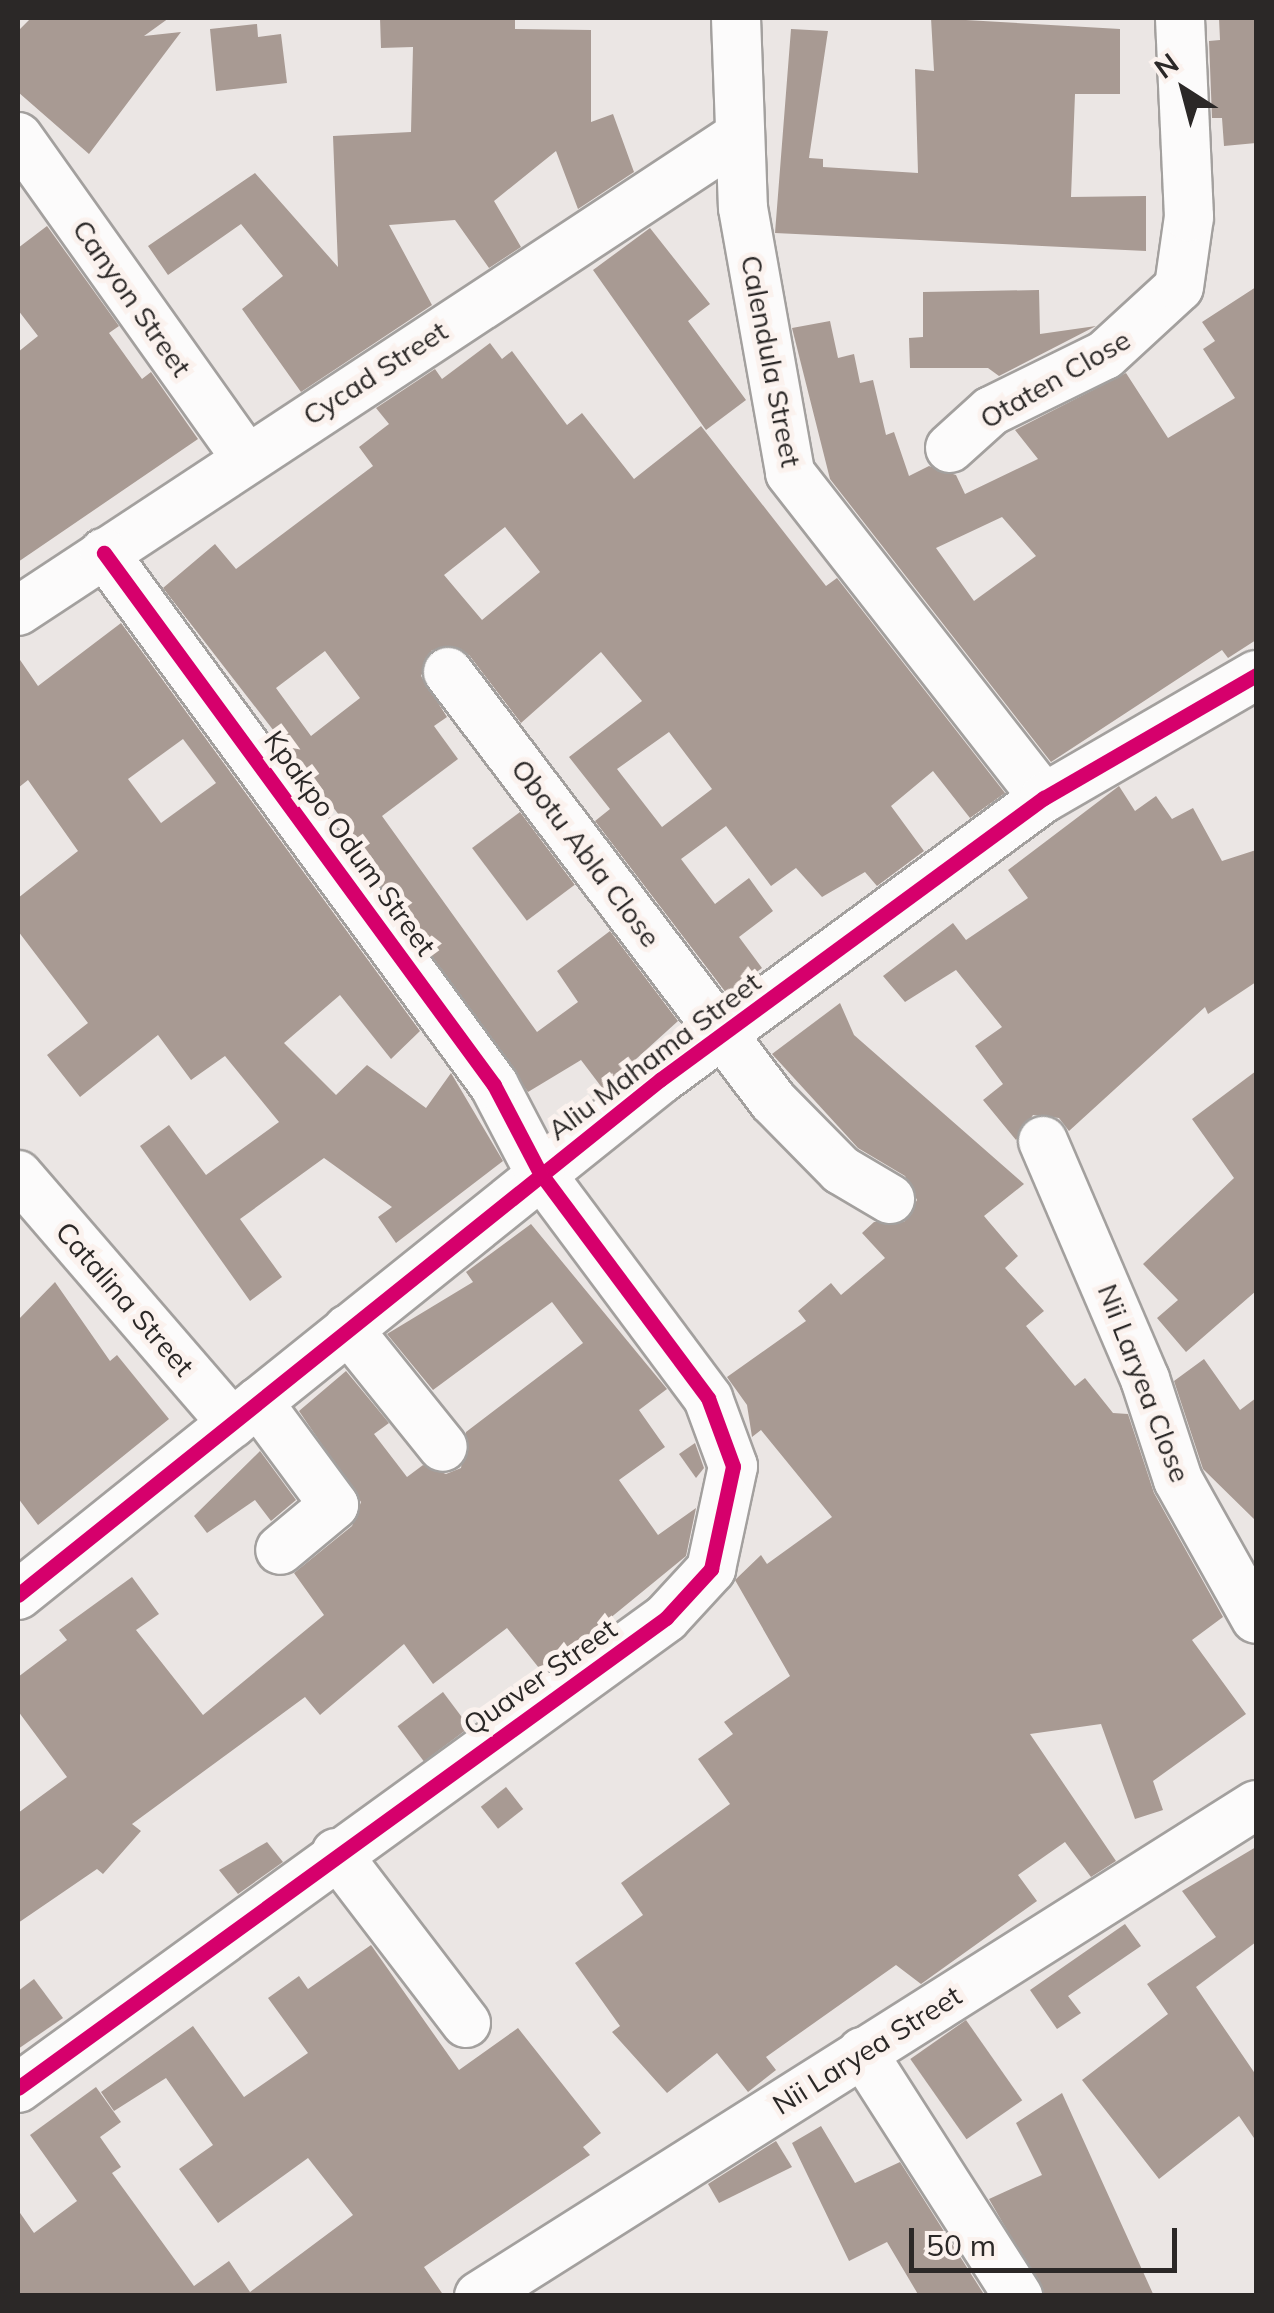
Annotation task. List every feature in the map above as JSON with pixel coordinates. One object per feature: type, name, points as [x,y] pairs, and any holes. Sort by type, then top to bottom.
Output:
[{"type":"street","name":"Calendula Street","points":[[736,18],[736,138],[790,474],[1044,798]]},
{"type":"street","name":"Otaten Close","points":[[950,448],[991,411],[1105,355],[1179,286],[1190,217],[1180,18]]},
{"type":"street","name":"Canyon Street","points":[[18,137],[246,458]]},
{"type":"street","name":"Cycad Street","points":[[18,610],[736,138]]},
{"type":"street","name":"Kpakpo Odum Street","points":[[104,553],[494,1085],[540,1173]]},
{"type":"street","name":"Obotu Abla Close","points":[[448,672],[724,1034],[810,1140],[890,1199]]},
{"type":"street","name":"Aliu Mahama Street","points":[[18,1596],[540,1173],[724,1034],[1044,798],[1256,675]]},
{"type":"street","name":"Nii Laryea Close","points":[[1044,1141],[1145,1379],[1178,1480],[1256,1619]]},
{"type":"street","name":"Quaver Street","points":[[18,2088],[336,1853],[666,1618],[712,1569],[726,1532],[733,1466],[708,1398],[540,1173]]},
{"type":"street","name":"Catalina Street","points":[[18,1176],[334,1504],[280,1550]]},
{"type":"street","points":[[348,1329],[443,1447]]},
{"type":"street","name":"Nii Laryea Street","points":[[479,2296],[1256,1805]]},
{"type":"street","points":[[336,1853],[466,2023]]},
{"type":"street","points":[[862,2052],[1018,2296]]},
{"type":"building","points":[[31,18],[169,18],[144,36],[181,32],[89,154],[18,92],[18,31]]},
{"type":"building","points":[[380,18],[515,18],[515,29],[591,30],[591,122],[613,114],[634,172],[578,209],[556,151],[494,201],[521,247],[489,268],[455,220],[389,225],[432,305],[301,392],[242,309],[283,276],[241,224],[168,275],[148,246],[255,173],[338,267],[333,136],[411,132],[413,47],[381,48]]},
{"type":"building","points":[[931,18],[1120,29],[1120,94],[1075,94],[1071,197],[1146,196],[1146,251],[775,233],[791,29],[828,31],[809,158],[823,159],[823,167],[918,173],[915,69],[934,71]]},
{"type":"building","points":[[1219,18],[1256,18],[1256,143],[1224,146],[1222,118],[1212,118],[1209,41],[1220,40]]},
{"type":"building","points":[[257,24],[258,37],[281,34],[287,83],[216,91],[210,29]]},
{"type":"building","points":[[47,226],[119,326],[109,333],[142,379],[151,372],[198,439],[18,562],[18,352],[38,336],[18,310],[18,248]]},
{"type":"building","points":[[650,228],[710,304],[688,321],[746,400],[706,430],[593,270]]},
{"type":"building","points":[[1256,287],[1256,640],[1228,658],[1222,650],[1051,762],[830,479],[792,328],[830,321],[838,358],[854,354],[860,383],[873,380],[886,435],[894,432],[909,476],[929,466],[956,475],[965,494],[1038,459],[1015,430],[1126,373],[1168,438],[1235,398],[1203,349],[1215,341],[1202,322]],"holes":[[[1002,517],[1036,556],[974,601],[936,548]]]},
{"type":"building","points":[[1039,290],[1040,334],[1096,326],[999,376],[988,368],[910,368],[909,338],[923,337],[923,292]]},
{"type":"building","points":[[490,343],[502,359],[512,351],[567,425],[582,413],[634,479],[701,426],[826,586],[837,578],[1005,793],[970,818],[933,771],[891,806],[924,851],[877,886],[865,872],[822,897],[796,868],[771,886],[726,826],[681,859],[715,904],[749,878],[773,911],[739,937],[762,968],[727,994],[595,821],[610,809],[569,757],[642,701],[601,652],[521,723],[469,655],[432,650],[421,676],[447,717],[434,726],[458,759],[382,816],[537,1032],[578,1002],[557,971],[610,931],[678,1021],[603,1089],[581,1060],[528,1092],[347,838],[353,833],[163,588],[215,544],[236,569],[373,466],[359,447],[389,424],[376,408],[435,369],[442,379]],"holes":[[[505,527],[540,572],[482,620],[444,575]],[[325,651],[360,698],[311,736],[276,688]],[[669,732],[712,789],[662,827],[617,769]]]},
{"type":"building","points":[[121,623],[420,1031],[391,1059],[340,995],[284,1043],[336,1095],[367,1065],[426,1108],[451,1073],[503,1161],[396,1243],[378,1217],[392,1207],[324,1158],[240,1219],[282,1277],[250,1301],[140,1146],[169,1125],[206,1175],[279,1122],[225,1056],[191,1080],[158,1035],[80,1097],[47,1055],[88,1023],[18,931],[18,898],[78,851],[28,780],[18,788],[18,657],[38,686]],"holes":[[[183,739],[216,783],[161,823],[128,779]]]},
{"type":"building","points":[[1119,786],[1135,811],[1156,796],[1172,819],[1193,808],[1222,861],[1256,850],[1256,982],[1208,1014],[1205,1007],[1069,1131],[1059,1118],[1033,1115],[1016,1140],[983,1100],[1003,1084],[975,1046],[1002,1027],[956,970],[905,1002],[883,976],[953,923],[966,940],[1028,898],[1008,870]]},
{"type":"building","points":[[520,812],[575,885],[527,921],[472,848]]},
{"type":"building","points":[[840,1003],[854,1035],[1024,1184],[984,1216],[1018,1256],[1005,1268],[1044,1311],[1026,1326],[1075,1386],[1085,1378],[1113,1413],[1128,1414],[1154,1493],[1223,1617],[1192,1640],[1246,1714],[1153,1781],[1163,1810],[1135,1819],[1101,1724],[1030,1734],[1116,1861],[1091,1877],[1065,1842],[1018,1875],[1037,1901],[921,1984],[896,1965],[766,2057],[776,2070],[748,2092],[717,2053],[667,2093],[612,2032],[620,2026],[575,1963],[643,1915],[621,1883],[730,1804],[698,1759],[733,1734],[724,1722],[790,1676],[735,1580],[761,1555],[767,1564],[832,1517],[761,1430],[752,1437],[747,1405],[727,1377],[806,1321],[798,1311],[831,1283],[841,1295],[885,1258],[862,1233],[874,1222],[904,1222],[917,1200],[905,1176],[858,1148],[772,1054]]},
{"type":"building","points":[[1256,1071],[1256,1291],[1186,1352],[1157,1318],[1178,1300],[1143,1264],[1234,1178],[1192,1119]]},
{"type":"building","points":[[531,1224],[667,1389],[639,1410],[665,1447],[619,1480],[658,1535],[696,1508],[686,1556],[543,1673],[507,1628],[433,1684],[404,1644],[320,1715],[305,1697],[132,1824],[141,1831],[103,1874],[97,1869],[18,1923],[18,1813],[67,1777],[18,1711],[18,1677],[67,1640],[59,1630],[132,1577],[159,1614],[136,1630],[203,1715],[324,1615],[294,1573],[352,1526],[361,1502],[299,1411],[346,1371],[389,1423],[374,1434],[407,1477],[423,1465],[446,1474],[461,1468],[466,1432],[583,1343],[552,1302],[433,1390],[387,1334],[473,1282],[466,1272]]},
{"type":"building","points":[[55,1282],[110,1361],[117,1355],[169,1419],[38,1525],[18,1498],[18,1320]]},
{"type":"building","points":[[1204,1359],[1240,1410],[1256,1398],[1256,1521],[1203,1469],[1174,1381]]},
{"type":"building","points":[[695,1443],[704,1468],[696,1478],[679,1454]]},
{"type":"building","points":[[260,1451],[296,1500],[271,1521],[255,1500],[207,1533],[194,1516]]},
{"type":"building","points":[[443,1692],[469,1727],[424,1761],[397,1726]]},
{"type":"building","points":[[506,1787],[523,1809],[498,1829],[481,1807]]},
{"type":"building","points":[[267,1842],[283,1862],[238,1894],[219,1870]]},
{"type":"building","points":[[1256,1847],[1256,1942],[1196,1987],[1256,2075],[1256,2141],[1239,2116],[1159,2179],[1082,2080],[1168,2014],[1147,1984],[1216,1937],[1182,1891]]},
{"type":"building","points":[[1125,1924],[1141,1946],[1068,1996],[1081,2013],[1057,2029],[1030,1990]]},
{"type":"building","points":[[371,1945],[459,2070],[518,2028],[601,2133],[583,2147],[590,2155],[424,2267],[444,2296],[18,2296],[18,2210],[34,2233],[77,2201],[30,2135],[96,2087],[121,2122],[100,2137],[121,2167],[112,2173],[194,2286],[229,2261],[250,2292],[353,2215],[308,2158],[218,2223],[179,2169],[213,2145],[166,2078],[114,2111],[101,2092],[193,2026],[244,2097],[308,2053],[268,1998],[299,1976],[308,1989]]},
{"type":"building","points":[[34,1979],[63,2018],[18,2049],[18,1991]]},
{"type":"building","points":[[966,2020],[1022,2100],[967,2139],[910,2059]]},
{"type":"building","points":[[1062,2093],[1154,2296],[1045,2296],[989,2199],[1042,2175],[1016,2123]]},
{"type":"building","points":[[821,2126],[855,2183],[900,2162],[985,2296],[919,2296],[887,2242],[849,2261],[792,2143]]},
{"type":"building","points":[[776,2141],[792,2167],[719,2203],[708,2184]]},
{"type":"cycle path","points":[[18,2088],[666,1618],[711,1569],[733,1466],[708,1398],[540,1173],[494,1085],[104,553]]},
{"type":"cycle path","points":[[18,1595],[661,1079],[1044,798],[1256,675]]}]
